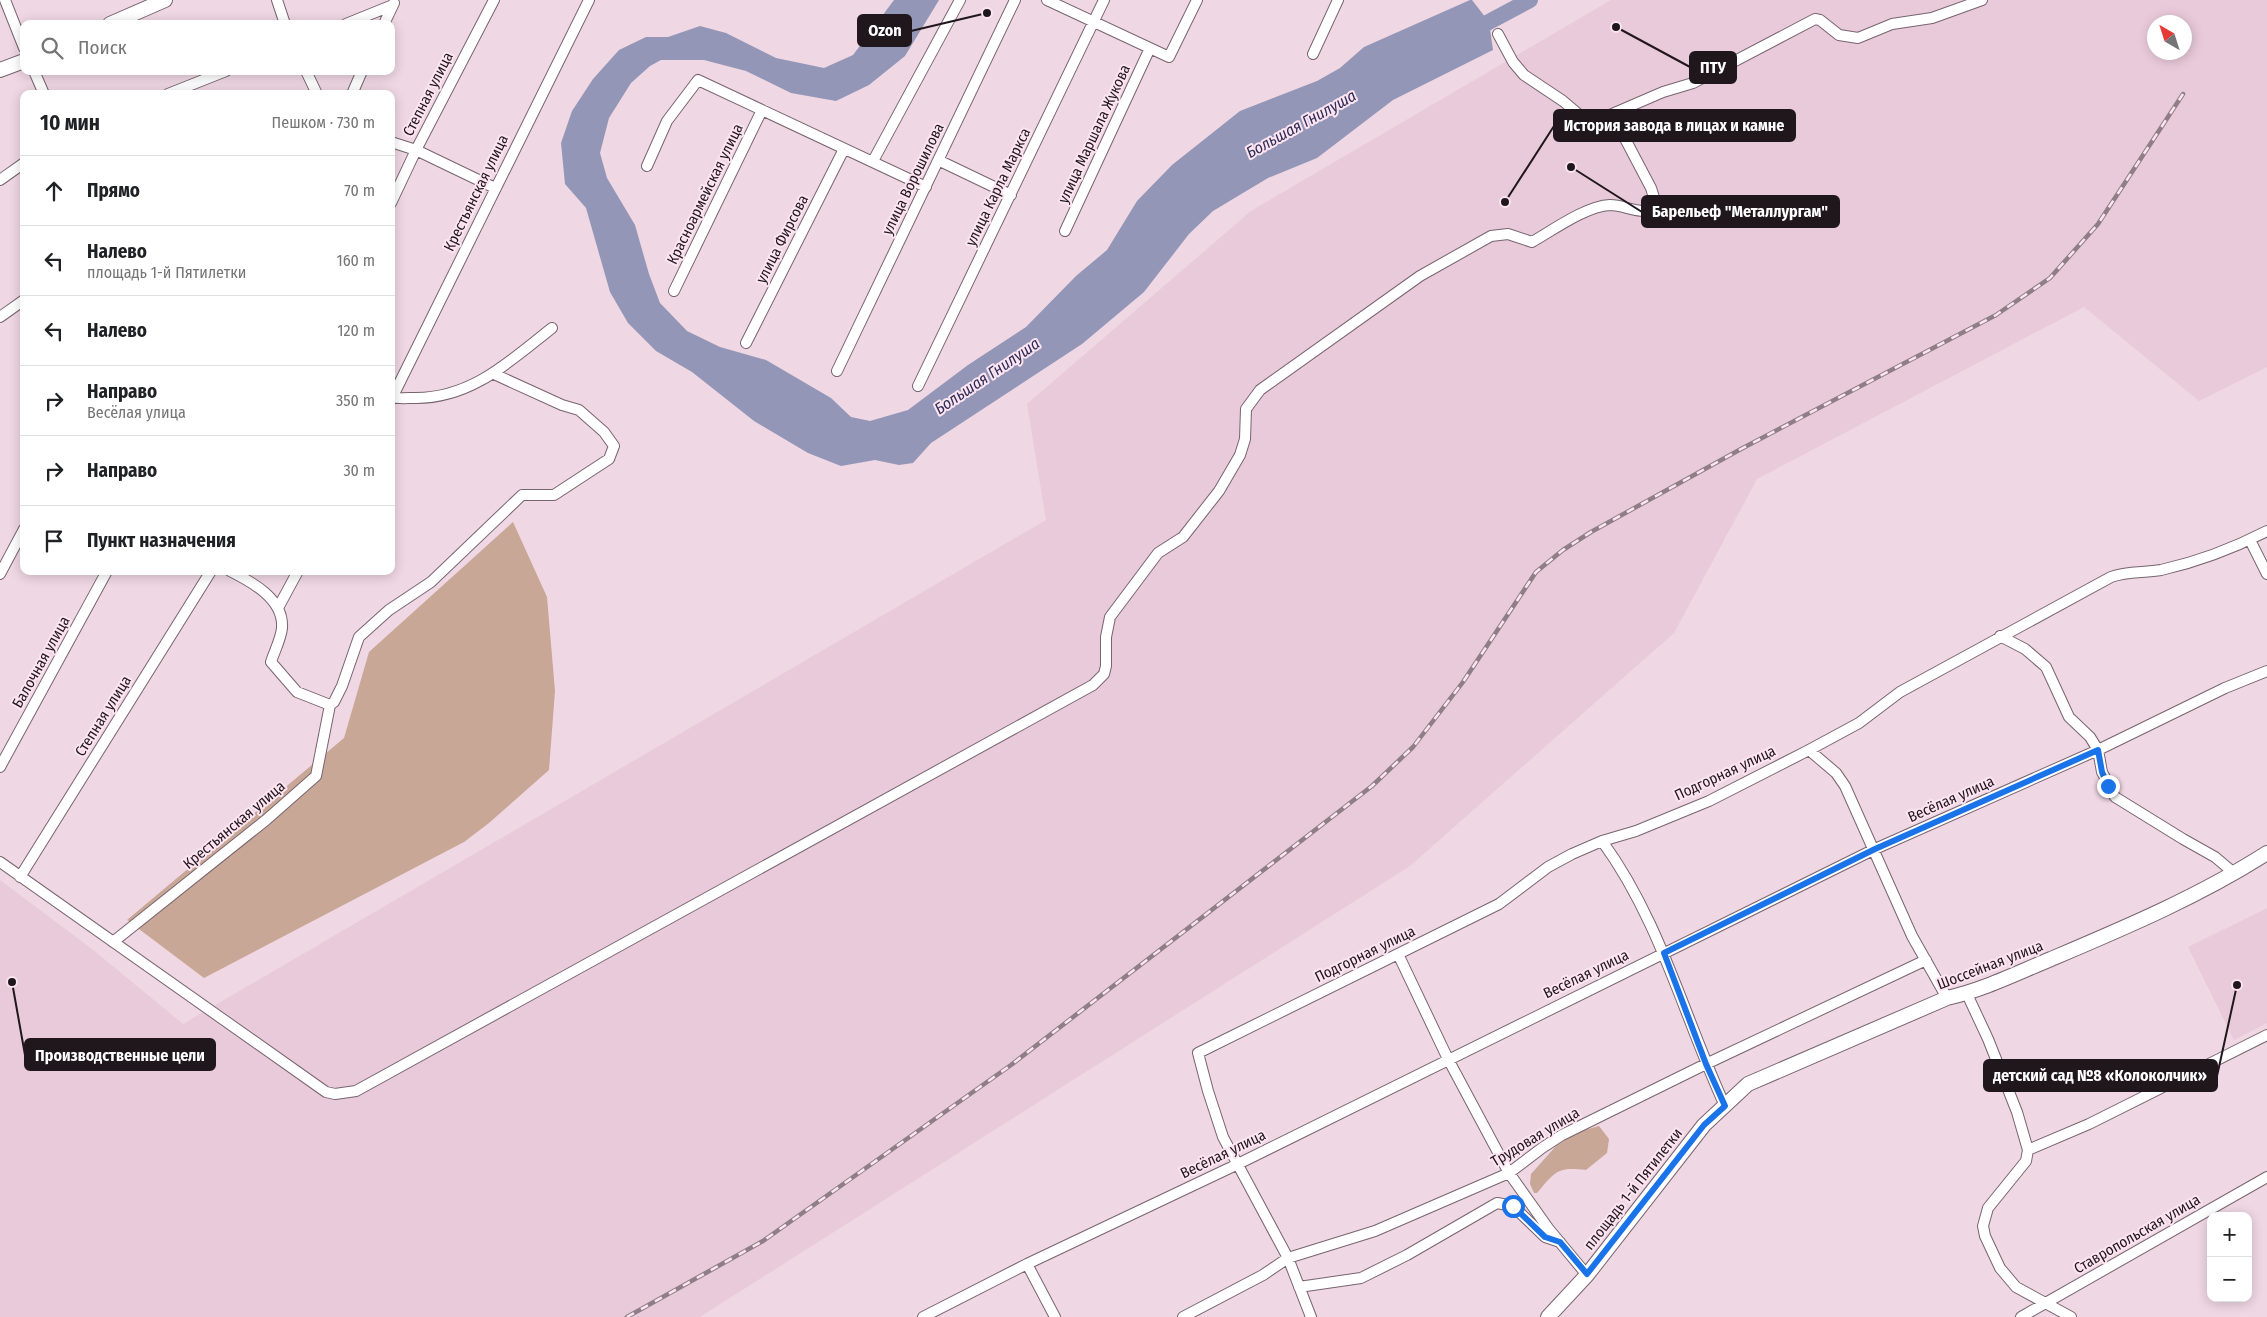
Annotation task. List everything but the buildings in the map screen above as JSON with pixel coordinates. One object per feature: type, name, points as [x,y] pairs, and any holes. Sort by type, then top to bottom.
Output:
[{"type":"main road","points":[[119,20],[165,0]]},
{"type":"main road","points":[[0,70],[20,62]]},
{"type":"main road","name":"Шоссейная улица","points":[[1725,1106],[1748,1084],[1947,998],[1967,994],[2098,938],[2234,873],[2267,853]]},
{"type":"main road","name":"площадь 1-й Пятилетки","points":[[1548,1317],[1587,1274],[1704,1125],[1725,1106]]},
{"type":"street","points":[[5,0],[20,38]]},
{"type":"street","points":[[277,0],[284,20]]},
{"type":"street","name":"Степная улица","points":[[395,195],[494,0]]},
{"type":"street","name":"Крестьянская улица","points":[[395,392],[589,0]]},
{"type":"street","points":[[873,162],[960,0]]},
{"type":"street","name":"улица Ворошилова","points":[[837,371],[940,161],[1015,0]]},
{"type":"street","points":[[1047,0],[1169,57],[1197,0]]},
{"type":"street","name":"улица Карла Маркса","points":[[918,386],[1104,0]]},
{"type":"street","points":[[1313,54],[1338,0]]},
{"type":"street","points":[[1498,34],[1513,62],[1524,75],[1563,101],[1589,123],[1595,124],[1612,114],[1663,92],[1693,83],[1815,19],[1820,20],[1839,36],[1858,38],[1892,24],[1932,18],[1982,0]]},
{"type":"street","points":[[355,20],[394,3]]},
{"type":"street","points":[[386,20],[394,3]]},
{"type":"street","name":"улица Маршала Жукова","points":[[1065,231],[1150,48]]},
{"type":"street","points":[[36,75],[42,90]]},
{"type":"street","points":[[178,90],[216,75]]},
{"type":"street","points":[[308,75],[315,90]]},
{"type":"street","points":[[354,90],[360,75]]},
{"type":"street","points":[[647,166],[667,121],[698,80],[926,188]]},
{"type":"street","name":"Красноармейская улица","points":[[674,291],[762,110]]},
{"type":"street","points":[[0,862],[192,995],[290,1068],[326,1092],[335,1094],[356,1091],[1093,685],[1104,674],[1106,666],[1106,637],[1110,617],[1158,553],[1183,537],[1198,521],[1219,491],[1240,455],[1245,439],[1246,409],[1260,390],[1420,276],[1491,236],[1508,234],[1532,242],[1598,207],[1610,205],[1641,212],[1653,211],[1656,204],[1651,188],[1612,114]]},
{"type":"street","points":[[395,143],[416,150],[495,188]]},
{"type":"street","name":"улица Фирсова","points":[[746,343],[844,149]]},
{"type":"street","points":[[940,161],[1010,195]]},
{"type":"street","points":[[0,180],[20,166]]},
{"type":"street","points":[[0,317],[20,303]]},
{"type":"street","points":[[395,398],[435,398],[468,387],[494,374],[552,328]]},
{"type":"street","points":[[238,575],[254,583],[278,608],[282,629],[271,662],[297,692],[330,704],[334,702],[342,686],[359,637],[389,610],[431,582],[522,495],[554,495],[609,460],[614,446],[604,432],[579,410],[562,405],[494,374]]},
{"type":"street","name":"Подгорная улица","points":[[1236,1165],[1223,1137],[1198,1053],[1499,904],[1548,867],[1602,840],[1636,831],[1710,801],[1808,750],[1859,723],[1900,692],[2111,577],[2122,573],[2144,573],[2181,565],[2250,540],[2267,531]]},
{"type":"street","points":[[0,574],[20,536]]},
{"type":"street","points":[[2250,540],[2267,574]]},
{"type":"street","name":"Балочная улица","points":[[0,767],[105,575]]},
{"type":"street","name":"Степная улица","points":[[20,877],[209,575]]},
{"type":"street","points":[[278,608],[296,575]]},
{"type":"street","points":[[2000,636],[2025,649],[2046,667],[2069,717],[2090,737],[2098,750],[2102,772],[2115,797],[2216,857],[2234,873]]},
{"type":"street","name":"Весёлая улица","points":[[923,1317],[1027,1264],[1236,1165],[1875,849],[2098,750],[2225,688],[2267,671]]},
{"type":"street","name":"Крестьянская улица","points":[[113,942],[266,820],[316,776],[330,704]]},
{"type":"street","points":[[1808,750],[1836,773],[1845,786],[1875,849],[1912,936],[1947,998]]},
{"type":"street","points":[[1602,840],[1619,864],[1664,953],[1706,1064],[1725,1106]]},
{"type":"street","points":[[1398,954],[1448,1059],[1510,1173],[1560,1242],[1587,1274]]},
{"type":"street","name":"Трудовая улица","points":[[1183,1317],[1263,1276],[1288,1258],[1375,1231],[1510,1173],[1562,1135],[1706,1064],[1926,960]]},
{"type":"street","points":[[1967,994],[1988,1039],[2017,1112],[2027,1140],[2028,1150],[2026,1161],[1988,1208],[1983,1226],[1985,1236],[2008,1279],[2026,1294],[2072,1317]]},
{"type":"street","points":[[2028,1150],[2089,1124],[2267,1036]]},
{"type":"street","points":[[1236,1165],[1288,1258],[1311,1317]]},
{"type":"street","name":"Ставропольская улица","points":[[2021,1317],[2267,1177]]},
{"type":"street","points":[[1299,1287],[1361,1278],[1407,1256],[1497,1203],[1513,1206],[1545,1237],[1560,1242]]},
{"type":"street","points":[[1027,1264],[1054,1317]]},
{"type":"shaded area","points":[[1611,0],[2267,0],[2267,367],[2199,401],[2084,307],[1757,479],[1674,633],[1410,866],[700,1317],[0,1317],[0,880],[92,949],[183,1024],[1046,520],[1027,404],[1251,211]]},
{"type":"shaded area","points":[[513,522],[547,597],[555,691],[549,770],[489,823],[464,842],[204,978],[127,920],[344,738],[369,652]]},
{"type":"shaded area","points":[[2267,908],[2267,1023],[2234,1040],[2188,947]]},
{"type":"shaded area","points":[[1599,1126],[1609,1139],[1607,1153],[1586,1170],[1569,1169],[1558,1172],[1537,1193],[1534,1193],[1530,1184],[1531,1174],[1556,1146],[1578,1132]]},
{"type":"water","points":[[894,0],[939,0],[905,56],[869,85],[836,101],[791,93],[746,71],[704,60],[661,60],[650,66],[631,83],[609,118],[600,153],[607,178],[635,225],[649,274],[660,303],[687,331],[720,347],[766,360],[831,398],[851,417],[870,421],[908,410],[968,365],[1026,327],[1076,276],[1107,250],[1137,201],[1172,165],[1240,111],[1317,81],[1340,68],[1364,47],[1470,0],[1472,0],[1489,22],[1493,50],[1393,100],[1317,158],[1268,178],[1213,211],[1189,234],[1144,292],[1082,344],[931,443],[913,463],[899,465],[875,460],[841,466],[808,453],[754,421],[692,372],[656,351],[628,323],[610,292],[586,208],[565,184],[561,143],[572,111],[593,79],[619,50],[646,37],[668,37],[700,26],[726,33],[776,58],[824,68],[853,55]]},
{"type":"waterway","name":"Большая Гнилуша","points":[[1470,32],[1530,0]]},
{"type":"railway","points":[[627,1317],[763,1241],[1011,1065],[1372,786],[1413,747],[1463,682],[1536,572],[1563,550],[1591,532],[1741,449],[1996,315],[2050,278],[2098,224],[2183,94]]},
{"type":"place","name":"Ozon","points":[[987,13]]},
{"type":"place","name":"ПТУ","points":[[1616,27]]},
{"type":"place","name":"Барельеф \"Металлургам\"","points":[[1571,167]]},
{"type":"place","name":"История завода в лицах и камне","points":[[1505,202]]},
{"type":"place","name":"Производственные цели","points":[[12,982]]},
{"type":"place","name":"детский сад №8 «Колоколчик»","points":[[2237,985]]},
{"type":"route","points":[[1513,1206],[1545,1237],[1560,1242],[1587,1274],[1704,1125],[1725,1106],[1706,1064],[1664,953],[1875,849],[2098,750],[2102,772],[2108,786]]}]
